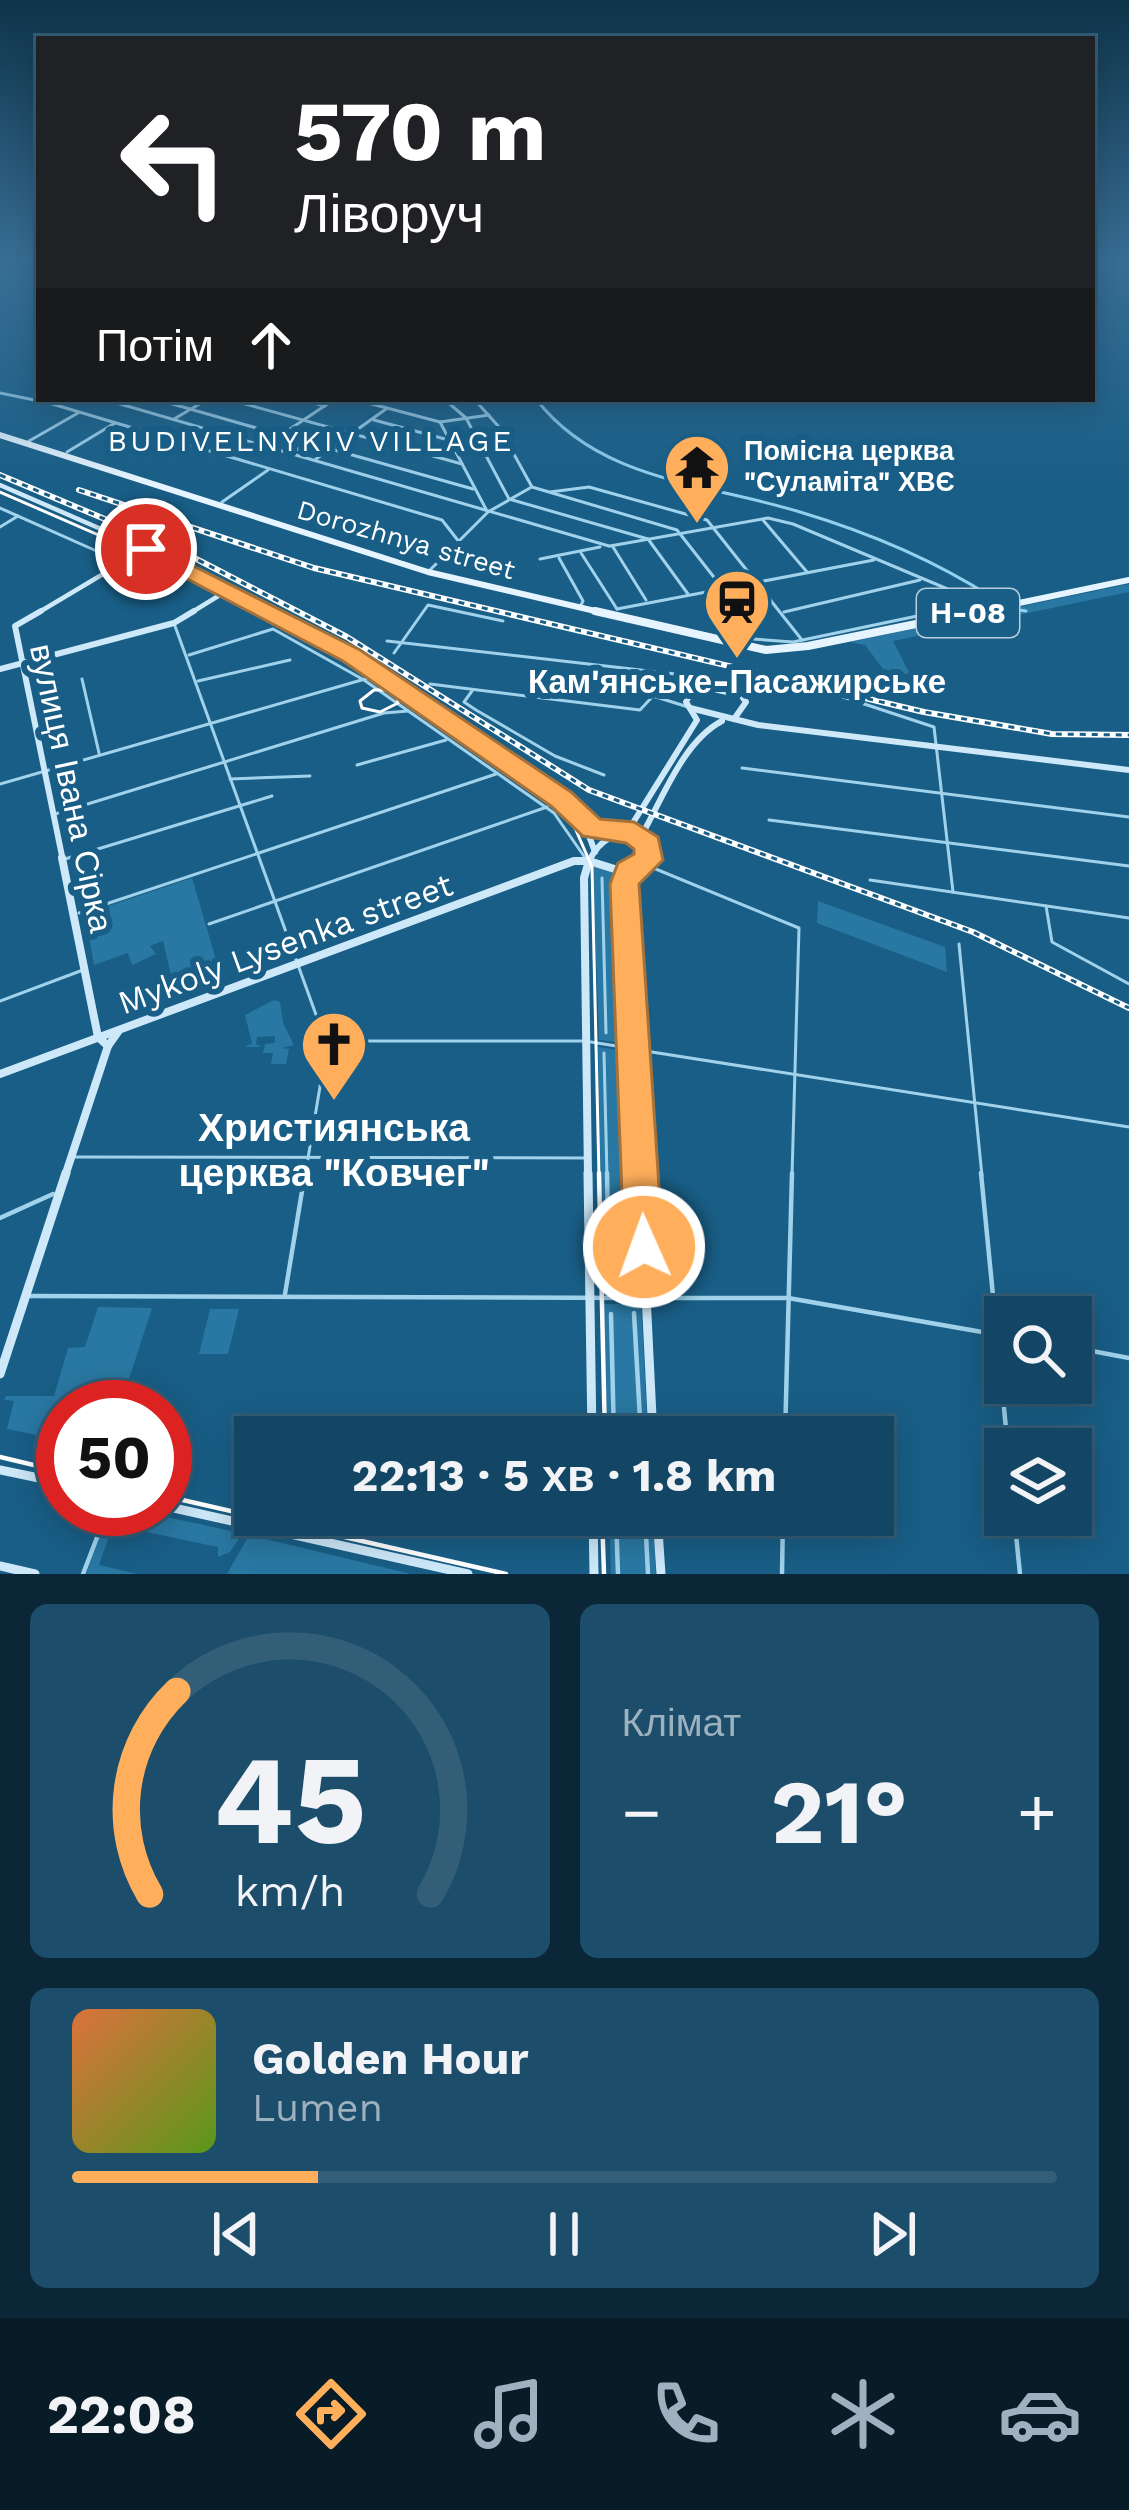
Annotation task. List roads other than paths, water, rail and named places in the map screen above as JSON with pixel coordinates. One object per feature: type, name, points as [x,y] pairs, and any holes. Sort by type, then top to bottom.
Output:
[{"type":"main road","name":"Dorozhnya street","points":[[0,435],[428,572],[743,647],[777,651],[805,643]]},
{"type":"main road","points":[[0,485],[228,590],[379,674],[561,799],[583,821],[645,840]]},
{"type":"main road","name":"вулиця Івана Сірка","points":[[98,1037],[15,626],[146,549]]},
{"type":"main road","name":"Н-08","points":[[805,643],[1129,580]]},
{"type":"main road","points":[[0,669],[174,623],[228,590]]},
{"type":"main road","points":[[583,821],[591,856],[628,871],[645,864],[650,854],[647,825],[709,727],[740,716],[744,698],[698,687],[687,698],[698,717]]},
{"type":"main road","points":[[690,708],[731,720],[1129,770]]},
{"type":"main road","points":[[592,1416],[584,878],[601,841],[631,826],[698,717],[708,715]]},
{"type":"main road","points":[[601,841],[598,854],[607,866]]},
{"type":"main road","name":"Mykoly Lysenka street","points":[[0,1074],[591,856]]},
{"type":"main road","points":[[628,871],[652,1416]]},
{"type":"main road","points":[[0,1374],[108,1046],[121,1029]]},
{"type":"main road","points":[[98,1037],[108,1046]]},
{"type":"main road","points":[[0,1470],[36,1477]]},
{"type":"main road","points":[[192,1512],[468,1574]]},
{"type":"main road","points":[[593,1536],[594,1574]]},
{"type":"main road","points":[[659,1536],[661,1574]]},
{"type":"main road","points":[[0,1566],[35,1574]]},
{"type":"street","points":[[0,393],[36,400]]},
{"type":"street","points":[[44,402],[442,520],[460,544]]},
{"type":"street","points":[[113,402],[611,546],[648,602]]},
{"type":"street","points":[[165,402],[281,435]]},
{"type":"street","points":[[172,420],[203,402]]},
{"type":"street","points":[[238,402],[462,464]]},
{"type":"street","points":[[310,402],[325,406]]},
{"type":"street","points":[[264,447],[331,402]]},
{"type":"street","points":[[364,402],[440,422],[491,415]]},
{"type":"street","points":[[447,402],[466,418],[509,499],[648,539],[688,595]]},
{"type":"street","points":[[477,402],[491,415],[532,487],[681,532],[752,628],[751,639],[743,647]]},
{"type":"street","points":[[313,461],[387,408]]},
{"type":"street","points":[[25,444],[80,412]]},
{"type":"street","points":[[372,419],[450,440]]},
{"type":"street","points":[[440,422],[488,512]]},
{"type":"street","points":[[60,456],[116,423]]},
{"type":"street","points":[[290,454],[328,427]]},
{"type":"street","points":[[331,449],[476,490]]},
{"type":"street","points":[[217,506],[270,469]]},
{"type":"street","points":[[428,572],[488,512],[532,487]]},
{"type":"street","points":[[548,493],[589,487],[703,518],[785,610],[805,643]]},
{"type":"street","points":[[0,508],[110,557]]},
{"type":"street","points":[[0,527],[20,516]]},
{"type":"street","points":[[761,518],[808,572]]},
{"type":"street","points":[[541,559],[761,518],[793,524],[969,598],[974,605]]},
{"type":"street","points":[[580,551],[616,614],[648,602],[877,559]]},
{"type":"street","points":[[558,556],[581,605]]},
{"type":"street","points":[[785,610],[921,580]]},
{"type":"street","points":[[751,639],[805,643],[1005,596],[1023,602]]},
{"type":"street","points":[[394,652],[428,605],[503,621]]},
{"type":"street","points":[[174,623],[326,1041],[285,1296]]},
{"type":"street","points":[[188,655],[273,628],[364,680],[547,807],[591,856]]},
{"type":"street","points":[[387,641],[684,675],[698,687]]},
{"type":"street","points":[[196,682],[290,661]]},
{"type":"street","points":[[0,784],[379,674]]},
{"type":"street","points":[[82,679],[99,755]]},
{"type":"street","points":[[430,684],[640,710],[653,696],[690,708]]},
{"type":"street","points":[[473,689],[464,702],[505,729],[584,772],[604,775]]},
{"type":"street","points":[[843,697],[929,722],[939,747],[953,892]]},
{"type":"street","points":[[55,814],[384,713],[410,711]]},
{"type":"street","points":[[357,765],[450,740]]},
{"type":"street","points":[[742,768],[1129,817]]},
{"type":"street","points":[[74,915],[498,773]]},
{"type":"street","points":[[230,779],[310,776]]},
{"type":"street","points":[[64,860],[272,796]]},
{"type":"street","points":[[209,924],[547,807]]},
{"type":"street","points":[[770,820],[1129,866]]},
{"type":"street","points":[[645,864],[799,928],[785,1416]]},
{"type":"street","points":[[602,878],[606,1033]]},
{"type":"street","points":[[614,878],[621,1035]]},
{"type":"street","points":[[870,880],[1129,918]]},
{"type":"street","points":[[1046,906],[1052,941],[1129,985]]},
{"type":"street","points":[[959,944],[993,1296]]},
{"type":"street","points":[[0,1000],[85,969]]},
{"type":"street","points":[[326,1041],[587,1042],[1129,1127]]},
{"type":"street","points":[[604,1053],[609,1279]]},
{"type":"street","points":[[624,1057],[632,1280]]},
{"type":"street","points":[[74,1157],[588,1158]]},
{"type":"street","points":[[0,1217],[64,1188]]},
{"type":"street","points":[[38,1202],[52,1199],[56,1211]]},
{"type":"street","points":[[26,1296],[788,1298],[984,1332]]},
{"type":"street","points":[[634,1312],[640,1416]]},
{"type":"street","points":[[611,1314],[613,1416]]},
{"type":"street","points":[[1092,1351],[1129,1358]]},
{"type":"street","points":[[83,1574],[98,1536]]},
{"type":"street","points":[[617,1536],[618,1574]]},
{"type":"street","points":[[646,1536],[649,1574]]},
{"type":"street","points":[[782,1574],[783,1536]]},
{"type":"street","points":[[1016,1536],[1020,1574]]},
{"type":"waterway","points":[[539,402],[591,448],[623,464],[850,529],[924,559],[993,598]]},
{"type":"waterway","points":[[1012,609],[1026,611]]},
{"type":"tram line","points":[[0,492],[135,551],[334,654],[387,690]]},
{"type":"tram line","points":[[387,690],[374,690],[360,701],[362,708],[380,712],[398,703],[397,697]]},
{"type":"tram line","points":[[387,690],[397,697]]},
{"type":"tram line","points":[[397,697],[552,803],[575,828],[592,867],[599,1176]]},
{"type":"tram line","points":[[599,1173],[605,1416]]},
{"type":"tram line","points":[[0,1457],[36,1466]]},
{"type":"tram line","points":[[192,1502],[506,1574]]},
{"type":"tram line","points":[[603,1536],[604,1574]]},
{"type":"railway","points":[[0,475],[181,551],[347,637],[589,790],[973,932],[1129,1008]]},
{"type":"railway","points":[[79,490],[314,568],[924,712],[1052,734],[1129,735]]},
{"type":"place","name":"Помісна церква \"Суламіта\" ХВЄ","points":[[697,526]]},
{"type":"place","name":"Кам'янське-Пасажирське","points":[[737,661]]},
{"type":"place","name":"Християнська церква \"Ковчег\"","points":[[334,1103]]},
{"type":"district","name":"BUDIVELNYKIV VILLAGE","points":[[311,441]]}]
